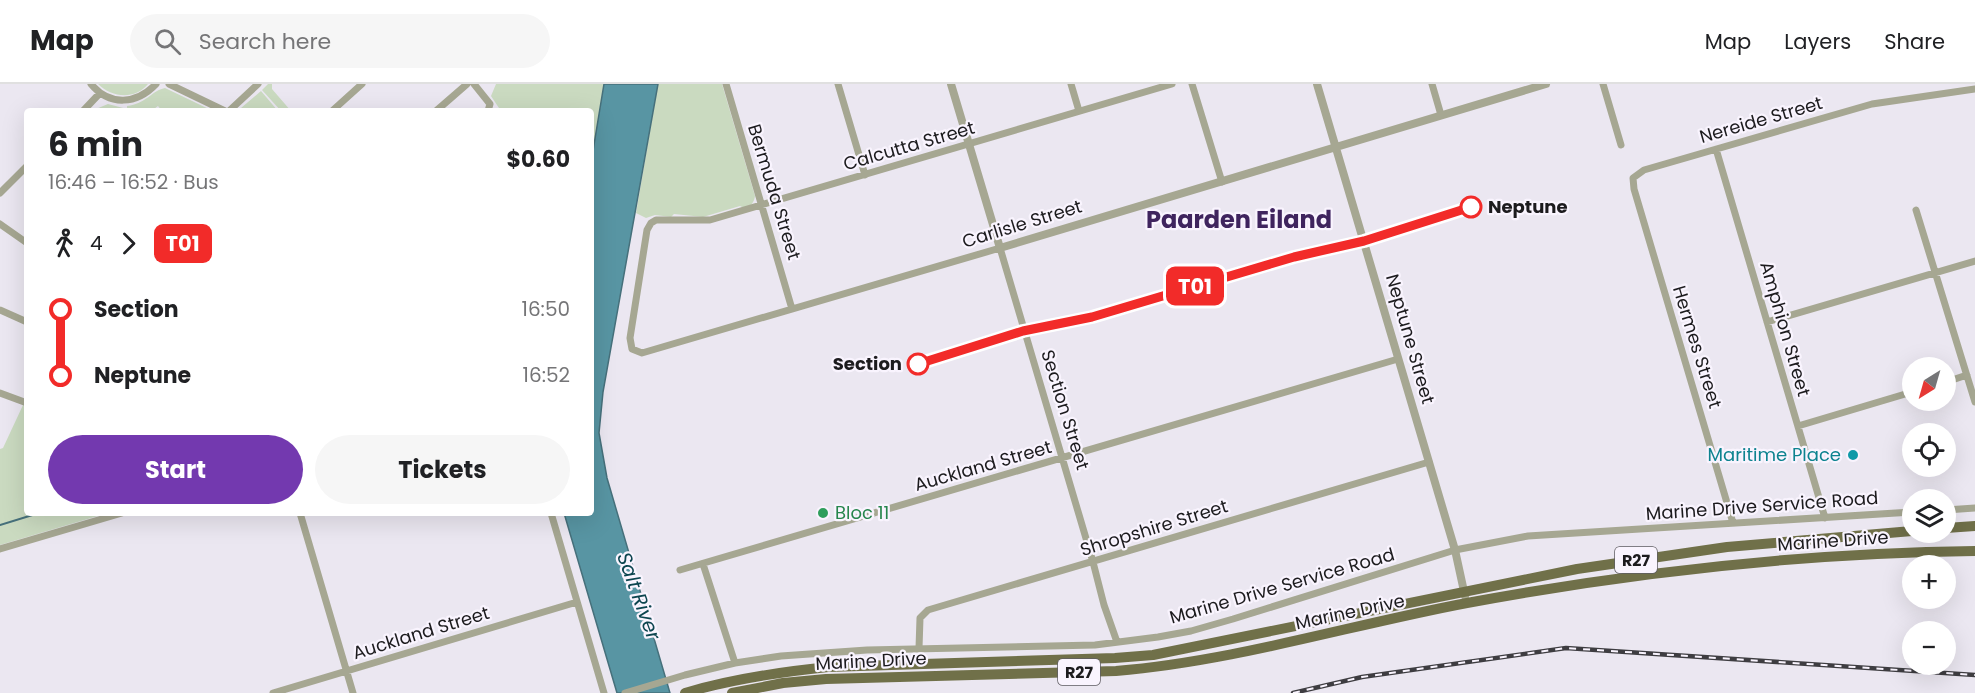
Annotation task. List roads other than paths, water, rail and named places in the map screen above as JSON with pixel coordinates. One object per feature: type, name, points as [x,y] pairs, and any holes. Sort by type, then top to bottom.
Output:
[{"type":"main road","points":[[1956,527],[1975,526]]},
{"type":"main road","name":"Marine Drive","points":[[688,692],[712,685],[782,672],[828,667],[1153,655],[1577,569],[1726,547],[1902,532]]},
{"type":"main road","name":"Marine Drive","points":[[732,693],[783,683],[838,678],[1156,668],[1240,653],[1465,604],[1566,586],[1725,565],[1975,551]]},
{"type":"street","points":[[91,84],[108,98],[126,101],[142,96],[156,84]]},
{"type":"street","points":[[169,84],[221,108]]},
{"type":"street","points":[[230,108],[258,84]]},
{"type":"street","points":[[335,108],[362,84]]},
{"type":"street","points":[[439,108],[467,84]]},
{"type":"street","points":[[474,84],[489,108]]},
{"type":"street","name":"Bermuda Street","points":[[726,84],[792,309]]},
{"type":"street","points":[[838,84],[865,175]]},
{"type":"street","name":"Section Street","points":[[951,84],[1104,605],[1117,642]]},
{"type":"street","points":[[1071,84],[1079,111]]},
{"type":"street","name":"Calcutta Street","points":[[653,221],[660,219],[704,222],[1172,84]]},
{"type":"street","points":[[1192,84],[1222,182]]},
{"type":"street","name":"Neptune Street","points":[[1317,84],[1455,550],[1465,591],[1465,604]]},
{"type":"street","points":[[1432,84],[1441,115]]},
{"type":"street","name":"Carlisle Street","points":[[653,221],[648,230],[630,338],[634,351],[639,353],[1000,248],[1545,84]]},
{"type":"street","points":[[1603,84],[1621,145]]},
{"type":"street","name":"Nereide Street","points":[[1632,180],[1644,170],[1872,104],[1975,89]]},
{"type":"street","points":[[86,108],[100,93]]},
{"type":"street","name":"Amphion Street","points":[[1716,149],[1825,518]]},
{"type":"street","points":[[0,193],[24,169]]},
{"type":"street","name":"Hermes Street","points":[[1632,180],[1733,523]]},
{"type":"street","points":[[1916,210],[1975,402]]},
{"type":"street","points":[[0,224],[24,241]]},
{"type":"street","points":[[1767,322],[1975,261]]},
{"type":"street","points":[[0,310],[24,321]]},
{"type":"street","name":"Auckland Street","points":[[680,570],[1398,359]]},
{"type":"street","points":[[1956,379],[1967,375]]},
{"type":"street","points":[[0,393],[24,400]]},
{"type":"street","points":[[1798,426],[1902,395]]},
{"type":"street","name":"Shropshire Street","points":[[919,648],[920,618],[928,610],[1429,462]]},
{"type":"street","points":[[1956,509],[1975,508]]},
{"type":"street","name":"Marine Drive Service Road","points":[[625,693],[735,663],[824,652],[1095,645],[1191,631],[1455,550],[1528,536],[1902,513]]},
{"type":"street","points":[[0,549],[112,516]]},
{"type":"street","points":[[301,516],[353,693]]},
{"type":"street","points":[[552,516],[604,693]]},
{"type":"street","points":[[703,564],[735,663]]},
{"type":"street","name":"Auckland Street","points":[[273,693],[577,602]]},
{"type":"water","name":"Salt River","points":[[604,84],[658,84],[603,392],[599,433],[607,478],[670,693],[617,693],[565,516],[594,516],[594,145]]},
{"type":"waterway","points":[[0,525],[29,516]]},
{"type":"railway","points":[[1293,693],[1362,677],[1566,648],[1975,675]]},
{"type":"place","name":"Neptune","points":[[1471,207]]},
{"type":"place","name":"Section","points":[[918,364]]},
{"type":"place","name":"Maritime Place","points":[[1853,455]]},
{"type":"place","name":"Bloc 11","points":[[823,513]]},
{"type":"district","name":"Paarden Eiland","points":[[1239,220]]}]
